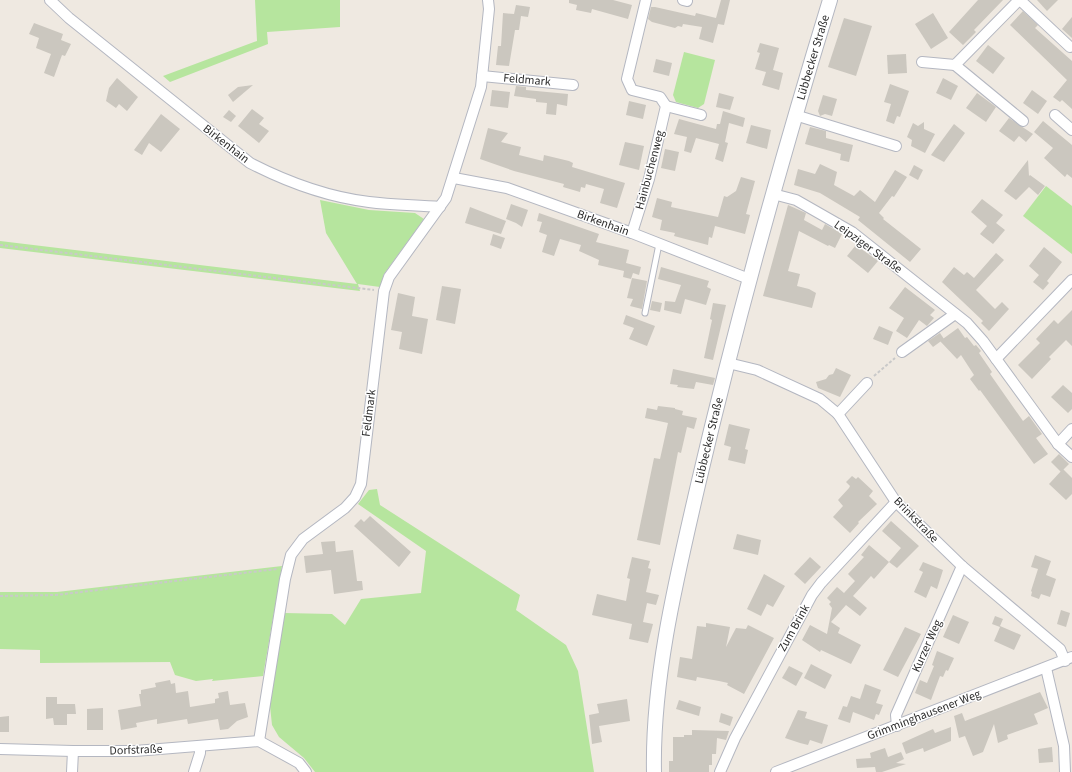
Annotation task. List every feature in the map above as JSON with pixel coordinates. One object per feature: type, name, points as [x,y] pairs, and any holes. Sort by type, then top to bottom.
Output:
[{"type":"main road","name":"Lübbecker Straße","points":[[654,772],[657,699],[672,610],[692,514],[749,279],[795,115],[830,0]]},
{"type":"street","name":"Birkenhain","points":[[50,0],[75,22],[250,163],[274,175],[325,194],[369,202],[440,207]]},
{"type":"street","name":"Feldmark","points":[[259,741],[287,568],[291,555],[303,539],[345,508],[355,497],[361,484],[384,291],[389,277],[446,198],[454,178],[481,87],[489,9],[488,0]]},
{"type":"street","points":[[646,0],[627,79],[632,90],[660,97],[666,106],[701,115]]},
{"type":"street","points":[[955,65],[1020,0],[1070,47]]},
{"type":"street","points":[[922,62],[955,65],[1023,121]]},
{"type":"street","name":"Feldmark","points":[[482,76],[573,85]]},
{"type":"street","name":"Hainbuchenweg","points":[[632,233],[649,179],[666,106]]},
{"type":"street","name":"Lübbecker Straße","points":[[795,115],[896,146]]},
{"type":"street","points":[[1055,115],[1072,130]]},
{"type":"street","name":"Birkenhain","points":[[454,178],[507,188],[632,233],[749,279]]},
{"type":"street","name":"Leipziger Straße","points":[[773,194],[796,200],[852,232],[967,323],[996,359],[1058,444],[1072,457]]},
{"type":"street","points":[[996,359],[1072,280]]},
{"type":"street","points":[[902,352],[955,314]]},
{"type":"street","name":"Brinkstraße","points":[[728,363],[757,370],[813,396],[838,414],[896,502],[962,566],[1060,649],[1069,659]]},
{"type":"street","points":[[838,414],[867,383]]},
{"type":"street","points":[[1058,444],[1072,429]]},
{"type":"street","name":"Zum Brink","points":[[720,772],[735,738],[812,595],[821,583],[896,502]]},
{"type":"street","name":"Kurzer Weg","points":[[898,726],[896,715],[962,566]]},
{"type":"street","name":"Grimminghausener Weg","points":[[776,772],[1069,659]]},
{"type":"street","points":[[1046,668],[1064,746],[1065,772]]},
{"type":"street","points":[[259,741],[299,763],[306,772]]},
{"type":"street","name":"Dorfstraße","points":[[0,749],[73,752],[135,751],[259,741]]},
{"type":"street","points":[[194,772],[200,754],[200,746]]},
{"type":"street","points":[[72,772],[73,752]]},
{"type":"lane","points":[[645,313],[659,244]]},
{"type":"path","points":[[0,245],[384,291]]},
{"type":"path","points":[[867,383],[902,352]]},
{"type":"path","points":[[0,596],[56,595],[287,568]]},
{"type":"green space","points":[[255,0],[340,0],[340,27],[267,32],[268,44],[170,82],[163,76],[257,41]]},
{"type":"green space","points":[[684,52],[715,60],[704,104],[698,108],[676,102],[673,95]]},
{"type":"green space","points":[[1046,186],[1072,206],[1072,254],[1023,216]]},
{"type":"green space","points":[[320,200],[369,210],[415,213],[424,219],[384,274],[380,287],[358,284],[360,291],[0,248],[0,241],[357,284],[326,233]]},
{"type":"green space","points":[[377,489],[380,505],[520,595],[516,610],[566,645],[578,671],[594,772],[315,772],[304,758],[279,737],[272,725],[270,706],[284,613],[332,614],[345,625],[361,599],[421,593],[426,551],[358,504],[369,490]]},
{"type":"green space","points":[[282,566],[263,676],[196,681],[175,675],[170,662],[40,663],[40,650],[0,649],[0,592],[57,592]]},
{"type":"building","points":[[569,0],[613,0],[632,5],[628,19],[592,9],[591,13],[576,10],[577,5],[569,3]]},
{"type":"building","points":[[721,0],[730,0],[724,25],[718,24],[713,43],[699,39],[702,27],[683,24],[682,27],[678,26],[675,28],[652,22],[648,19],[651,7],[695,16],[696,13],[716,18]]},
{"type":"building","points":[[978,0],[1003,0],[974,30],[976,32],[963,45],[949,32]]},
{"type":"building","points":[[1037,0],[1058,0],[1047,11]]},
{"type":"building","points":[[516,5],[530,7],[528,17],[521,16],[519,30],[515,30],[509,66],[496,65],[498,46],[501,46],[503,13],[514,14]]},
{"type":"building","points":[[1023,11],[1038,25],[1035,28],[1072,61],[1072,109],[1062,100],[1060,102],[1053,97],[1067,80],[1010,25]]},
{"type":"building","points":[[933,13],[948,38],[931,49],[915,24]]},
{"type":"building","points":[[1072,17],[1072,38],[1062,29]]},
{"type":"building","points":[[844,18],[872,26],[856,76],[828,67]]},
{"type":"building","points":[[34,23],[63,34],[61,40],[71,44],[65,56],[62,55],[54,77],[44,73],[51,54],[36,48],[39,38],[29,34]]},
{"type":"building","points":[[760,43],[779,48],[773,70],[783,73],[779,90],[762,85],[766,72],[755,69],[760,53],[757,52]]},
{"type":"building","points":[[988,45],[1005,58],[993,74],[976,61]]},
{"type":"building","points":[[906,54],[907,73],[888,74],[887,55]]},
{"type":"building","points":[[656,59],[672,63],[669,76],[653,72]]},
{"type":"building","points":[[117,78],[138,97],[127,111],[119,104],[116,108],[106,101],[109,88]]},
{"type":"building","points":[[943,78],[958,86],[951,100],[936,93]]},
{"type":"building","points":[[890,84],[909,91],[900,117],[897,116],[894,124],[886,121],[891,104],[884,102]]},
{"type":"building","points":[[253,85],[233,102],[228,95],[238,87]]},
{"type":"building","points":[[516,86],[526,87],[526,90],[568,94],[567,106],[557,104],[556,115],[546,114],[547,103],[536,102],[536,99],[514,96]]},
{"type":"building","points":[[492,90],[510,92],[508,108],[490,106]]},
{"type":"building","points":[[1032,90],[1047,101],[1038,114],[1023,103]]},
{"type":"building","points":[[719,93],[734,97],[730,110],[716,107]]},
{"type":"building","points":[[977,93],[996,107],[986,122],[966,108]]},
{"type":"building","points":[[823,95],[837,99],[832,116],[825,114],[820,116],[818,111]]},
{"type":"building","points":[[629,101],[646,105],[643,119],[626,115]]},
{"type":"building","points":[[252,109],[264,118],[259,124],[269,131],[259,143],[238,126]]},
{"type":"building","points":[[229,110],[236,116],[231,122],[223,117]]},
{"type":"building","points":[[723,111],[745,118],[743,127],[729,123],[725,142],[728,143],[723,162],[715,159],[719,144],[696,138],[691,153],[684,151],[687,137],[674,134],[679,119],[716,129],[717,124],[720,124]]},
{"type":"building","points":[[161,114],[180,129],[161,152],[149,143],[142,155],[134,150]]},
{"type":"building","points":[[1009,118],[1033,134],[1026,142],[1019,136],[1014,142],[999,131]]},
{"type":"building","points":[[1043,121],[1072,145],[1072,178],[1067,174],[1065,177],[1044,158],[1053,148],[1034,132]]},
{"type":"building","points":[[924,122],[924,129],[935,134],[925,153],[911,146],[912,140],[907,137],[913,123],[918,126]]},
{"type":"building","points":[[954,124],[965,133],[944,162],[931,155]]},
{"type":"building","points":[[751,125],[771,130],[767,149],[746,143]]},
{"type":"building","points":[[810,127],[826,131],[826,138],[853,145],[849,162],[840,160],[841,154],[805,144]]},
{"type":"building","points":[[488,128],[508,133],[501,142],[521,147],[519,155],[543,161],[544,155],[569,161],[573,163],[572,167],[625,183],[617,208],[600,203],[604,189],[586,184],[585,188],[581,187],[580,192],[563,187],[564,184],[514,171],[480,159]]},
{"type":"building","points":[[625,142],[644,146],[639,170],[619,165]]},
{"type":"building","points":[[665,149],[679,152],[675,171],[661,168]]},
{"type":"building","points":[[1028,160],[1029,176],[1030,175],[1045,186],[1038,195],[1029,187],[1016,200],[1004,191]]},
{"type":"building","points":[[820,164],[837,172],[834,185],[854,196],[860,190],[875,202],[895,170],[907,177],[894,197],[892,196],[879,213],[884,218],[883,219],[921,249],[910,262],[858,220],[860,217],[820,193],[794,185],[798,169],[815,174]]},
{"type":"building","points":[[914,165],[923,170],[918,180],[909,175]]},
{"type":"building","points":[[741,177],[755,181],[746,214],[750,215],[745,234],[715,226],[712,238],[709,237],[708,245],[674,236],[675,233],[660,230],[662,220],[652,217],[657,198],[672,202],[671,207],[718,217],[724,196],[727,197],[736,191]]},
{"type":"building","points":[[982,199],[1003,215],[996,223],[1005,230],[993,244],[980,234],[987,226],[971,212]]},
{"type":"building","points":[[511,204],[528,210],[522,227],[506,219]]},
{"type":"building","points":[[788,205],[806,213],[804,220],[822,230],[825,224],[842,234],[835,248],[799,231],[788,271],[800,274],[797,286],[809,289],[816,293],[812,308],[763,296]]},
{"type":"building","points":[[470,207],[506,221],[501,234],[465,223]]},
{"type":"building","points":[[539,213],[599,234],[596,242],[629,250],[626,263],[641,267],[639,275],[633,273],[631,279],[623,277],[624,271],[598,265],[599,260],[579,251],[581,245],[560,239],[554,256],[542,252],[547,235],[539,232],[542,222],[537,221]]},
{"type":"building","points":[[493,234],[505,238],[501,249],[490,245]]},
{"type":"building","points":[[856,245],[878,261],[868,273],[847,256]]},
{"type":"building","points":[[1044,247],[1062,262],[1047,281],[1049,283],[1043,290],[1033,282],[1039,275],[1029,266]]},
{"type":"building","points":[[996,253],[1004,260],[976,290],[995,309],[1002,302],[1009,309],[989,331],[981,323],[983,321],[942,282],[954,267],[964,275],[967,272],[974,278]]},
{"type":"building","points":[[661,267],[709,281],[707,287],[711,289],[706,305],[685,299],[681,314],[664,310],[665,301],[675,302],[681,285],[658,279]]},
{"type":"building","points":[[632,278],[647,281],[642,309],[630,306],[633,299],[627,298]]},
{"type":"building","points":[[442,286],[461,289],[455,324],[436,320]]},
{"type":"building","points":[[905,287],[935,310],[930,315],[934,318],[927,326],[919,320],[907,338],[896,331],[904,318],[889,308]]},
{"type":"building","points":[[398,293],[415,297],[412,316],[428,319],[422,354],[399,349],[402,332],[391,330]]},
{"type":"building","points":[[652,301],[662,303],[660,312],[650,310]]},
{"type":"building","points":[[713,303],[726,305],[713,360],[704,358],[712,320],[710,319]]},
{"type":"building","points":[[1072,310],[1072,346],[1066,340],[1049,357],[1051,359],[1032,379],[1018,365],[1040,343],[1036,339],[1054,320],[1058,324]]},
{"type":"building","points":[[626,315],[655,326],[647,346],[629,339],[634,328],[623,324]]},
{"type":"building","points":[[879,326],[893,332],[888,345],[873,339]]},
{"type":"building","points":[[958,328],[965,338],[967,337],[974,346],[976,345],[981,351],[979,353],[992,372],[990,374],[1023,421],[1029,416],[1042,434],[1036,438],[1048,454],[1034,464],[980,390],[979,391],[970,379],[974,375],[961,355],[957,359],[940,341]]},
{"type":"building","points":[[940,333],[944,339],[933,347],[928,341]]},
{"type":"building","points":[[836,368],[851,375],[840,397],[818,388],[816,382],[826,379],[829,375],[833,374]]},
{"type":"building","points":[[673,369],[715,378],[713,385],[696,382],[694,389],[677,387],[678,385],[670,384]]},
{"type":"building","points":[[1063,385],[1072,393],[1072,409],[1068,413],[1051,397]]},
{"type":"building","points":[[658,406],[675,408],[683,411],[682,415],[697,418],[694,429],[687,427],[681,453],[678,452],[660,545],[637,540],[654,458],[660,459],[668,423],[645,418],[647,408],[657,410]]},
{"type":"building","points":[[729,424],[750,429],[745,449],[748,450],[745,464],[728,460],[731,447],[724,445]]},
{"type":"building","points":[[1059,454],[1069,464],[1061,472],[1051,462]]},
{"type":"building","points":[[1063,469],[1072,478],[1072,494],[1066,500],[1049,484]]},
{"type":"building","points":[[852,476],[856,479],[858,477],[873,491],[869,496],[877,504],[858,522],[859,523],[850,533],[833,517],[843,506],[838,500],[849,488],[850,486],[846,482]]},
{"type":"building","points":[[370,516],[411,552],[399,567],[354,526],[361,519],[364,522]]},
{"type":"building","points":[[891,521],[919,546],[897,568],[889,562],[901,548],[882,531]]},
{"type":"building","points":[[737,534],[761,540],[758,555],[733,549]]},
{"type":"building","points":[[335,541],[336,552],[353,550],[357,581],[362,581],[363,590],[334,594],[331,570],[306,573],[304,556],[323,554],[321,542]]},
{"type":"building","points":[[869,545],[889,562],[874,579],[871,576],[853,596],[867,608],[860,616],[846,605],[831,622],[840,628],[838,633],[861,645],[851,664],[821,650],[820,652],[802,640],[810,625],[827,634],[832,608],[829,604],[831,602],[827,598],[837,587],[844,593],[855,581],[848,574],[864,557],[861,555]]},
{"type":"building","points":[[1035,555],[1051,561],[1046,575],[1056,579],[1050,597],[1041,594],[1039,599],[1031,596],[1031,591],[1038,569],[1031,567]]},
{"type":"building","points":[[632,557],[650,561],[648,568],[651,569],[646,592],[659,595],[656,605],[647,603],[643,622],[653,624],[648,643],[629,639],[632,624],[592,615],[597,594],[626,601],[630,579],[627,578]]},
{"type":"building","points":[[810,557],[821,567],[805,584],[794,574]]},
{"type":"building","points":[[923,562],[943,570],[937,589],[931,586],[926,598],[914,592],[923,572],[919,570]]},
{"type":"building","points":[[764,574],[785,586],[773,607],[767,604],[761,616],[747,609]]},
{"type":"building","points":[[1061,610],[1070,613],[1066,627],[1057,624]]},
{"type":"building","points":[[953,615],[969,622],[959,644],[943,637]]},
{"type":"building","points":[[995,616],[1003,619],[1000,626],[1021,635],[1014,650],[994,641],[1000,627],[992,624]]},
{"type":"building","points":[[706,623],[730,627],[726,647],[736,628],[746,629],[748,625],[774,638],[744,694],[727,685],[728,683],[697,677],[696,681],[677,677],[680,657],[692,659],[697,626],[706,627]]},
{"type":"building","points":[[905,627],[921,634],[898,677],[883,670]]},
{"type":"building","points":[[937,651],[954,658],[948,671],[946,670],[943,677],[940,676],[931,700],[915,693],[920,680],[927,683],[934,666],[932,665]]},
{"type":"building","points":[[811,664],[832,675],[825,689],[804,678]]},
{"type":"building","points":[[789,666],[803,673],[796,686],[782,678]]},
{"type":"building","points":[[170,680],[171,684],[175,683],[176,693],[188,691],[190,707],[215,703],[215,699],[219,698],[218,693],[228,691],[230,705],[245,703],[248,717],[237,721],[228,729],[220,730],[218,719],[188,724],[187,719],[157,724],[157,719],[136,723],[137,727],[121,730],[118,710],[141,706],[139,694],[141,694],[141,690],[156,687],[155,683]]},
{"type":"building","points":[[865,684],[881,690],[876,703],[883,705],[879,715],[876,714],[874,720],[853,712],[850,723],[838,719],[843,706],[847,707],[851,696],[860,699]]},
{"type":"building","points":[[1040,692],[1048,708],[1034,714],[1038,724],[1007,735],[1008,739],[998,743],[994,724],[983,752],[973,756],[965,736],[959,738],[954,716],[962,713],[965,721]]},
{"type":"building","points":[[46,697],[57,697],[57,704],[75,704],[76,714],[67,714],[67,725],[54,725],[53,718],[46,719]]},
{"type":"building","points":[[627,699],[630,721],[599,726],[602,742],[592,744],[589,715],[599,713],[597,704]]},
{"type":"building","points":[[679,700],[701,707],[699,716],[676,709]]},
{"type":"building","points":[[103,708],[103,730],[87,730],[87,709]]},
{"type":"building","points":[[798,710],[807,712],[805,718],[828,725],[822,744],[810,740],[808,745],[785,738]]},
{"type":"building","points":[[721,713],[733,717],[730,726],[719,722]]},
{"type":"building","points":[[9,716],[9,732],[0,732],[0,717]]},
{"type":"building","points":[[951,727],[951,741],[924,752],[923,748],[906,754],[902,743],[933,729],[935,733]]},
{"type":"building","points":[[692,730],[729,731],[726,740],[717,738],[716,754],[712,754],[712,765],[709,765],[709,772],[669,772],[669,761],[673,761],[673,737],[692,735]]},
{"type":"building","points":[[1052,747],[1053,762],[1039,763],[1038,749]]},
{"type":"building","points":[[885,748],[888,757],[901,752],[904,759],[896,763],[906,764],[882,772],[876,772],[875,767],[857,768],[856,759],[871,758],[870,753]]}]
